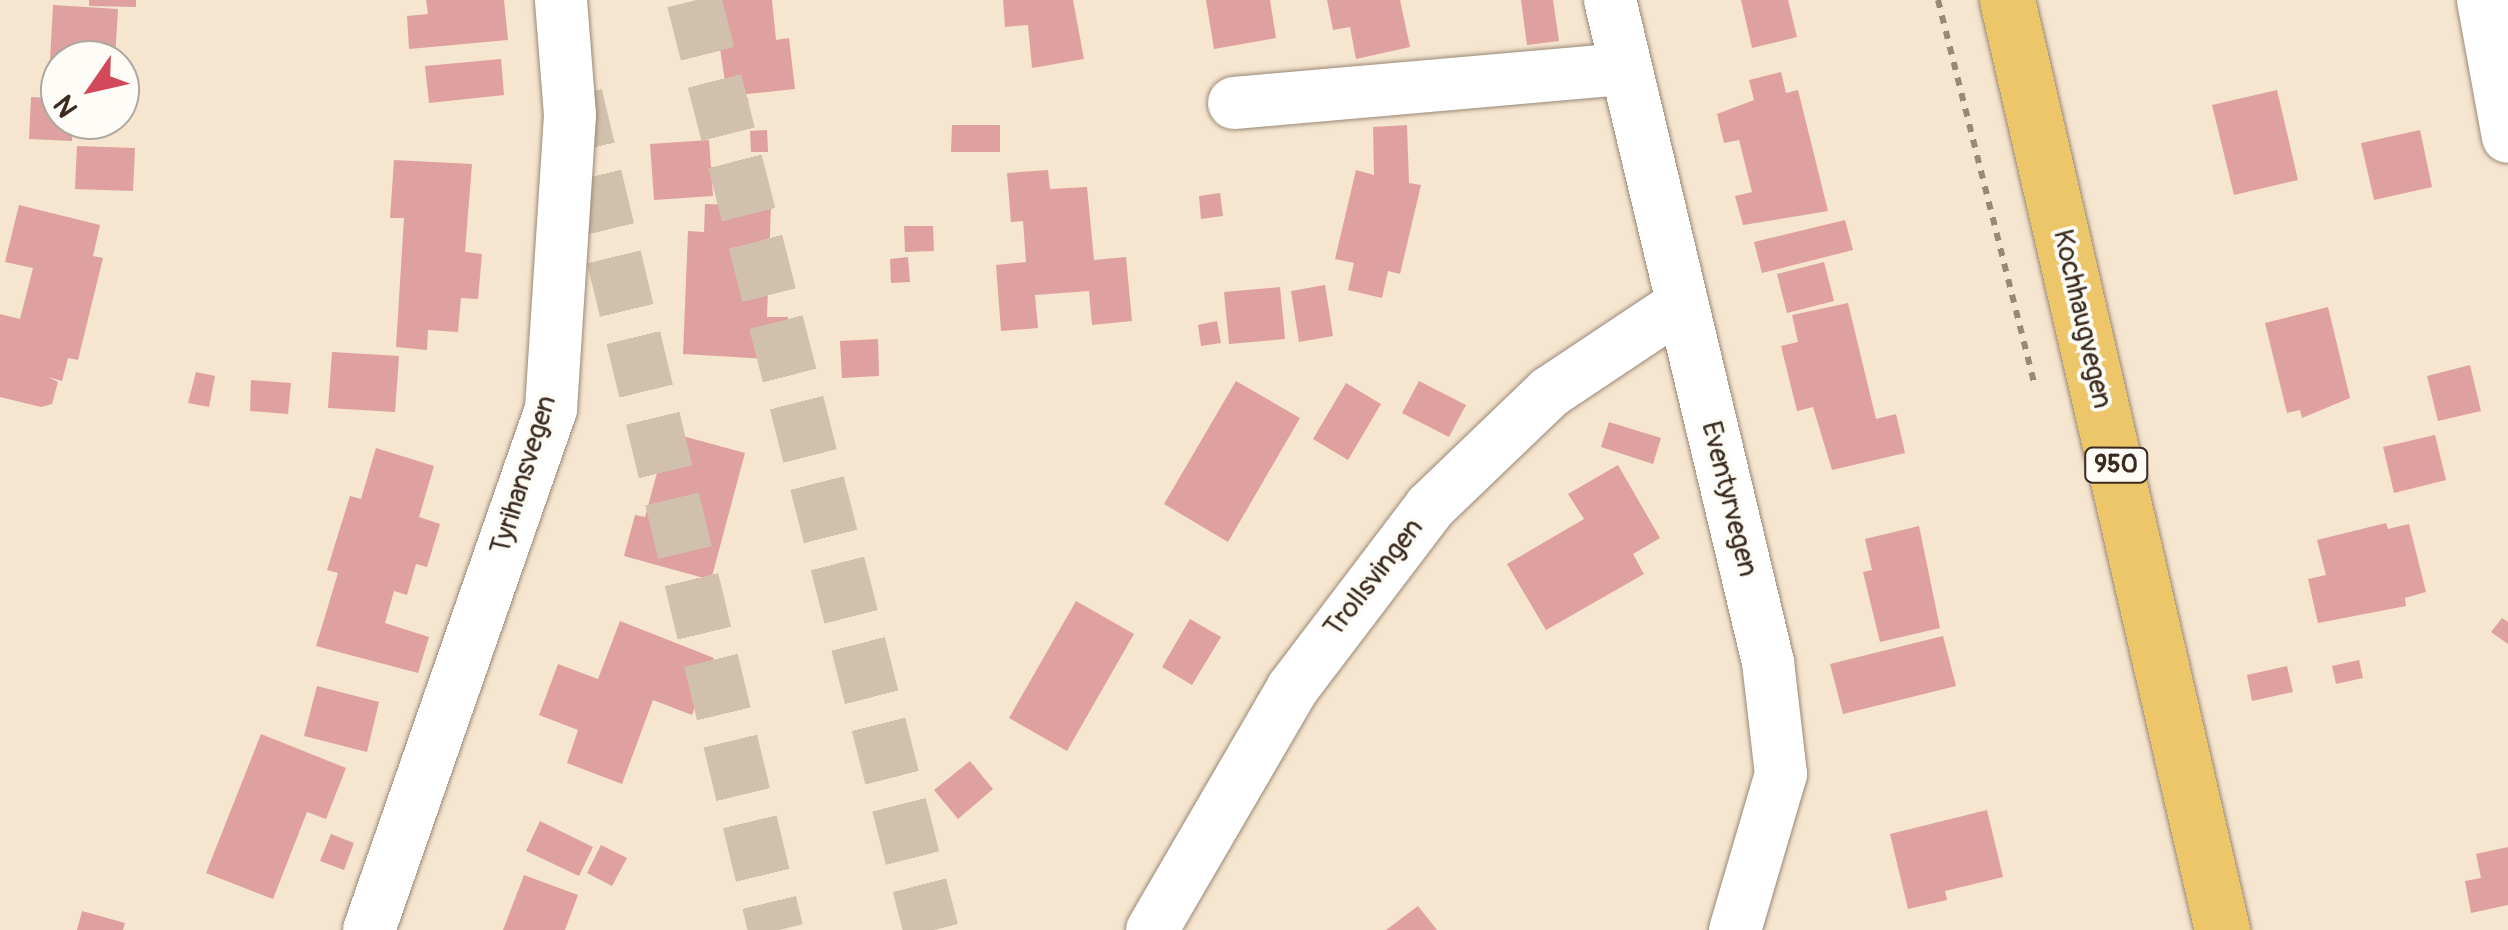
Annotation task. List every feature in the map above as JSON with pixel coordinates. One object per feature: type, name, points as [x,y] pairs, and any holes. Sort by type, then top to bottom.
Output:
[{"type":"main road","name":"Kochhaugvegen","points":[[2007,0],[2222,930]]},
{"type":"street","name":"Tyrihansvegen","points":[[368,930],[551,408],[570,115],[561,0]]},
{"type":"street","name":"Eventyrvegen","points":[[1610,0],[1768,662],[1780,774],[1735,930]]},
{"type":"street","points":[[2483,0],[2508,136]]},
{"type":"street","points":[[1234,102],[1626,69]]},
{"type":"street","name":"Trollsvingen","points":[[1152,930],[1292,689],[1430,506],[1550,392],[1682,304]]},
{"type":"building","points":[[89,0],[136,0],[136,7],[89,6]]},
{"type":"building","points":[[426,0],[504,0],[508,40],[409,49],[407,16],[428,14]]},
{"type":"building","points":[[713,0],[772,0],[776,40],[789,38],[795,89],[727,96]]},
{"type":"building","points":[[1003,0],[1073,0],[1084,59],[1032,68],[1028,25],[1005,27]]},
{"type":"building","points":[[1206,0],[1270,0],[1276,38],[1214,49]]},
{"type":"building","points":[[1327,0],[1400,0],[1410,47],[1356,59],[1350,27],[1333,30]]},
{"type":"building","points":[[1521,0],[1553,0],[1559,41],[1527,45]]},
{"type":"building","points":[[1741,0],[1788,0],[1797,37],[1752,48]]},
{"type":"building","points":[[53,5],[118,9],[116,40],[51,40]]},
{"type":"building","points":[[501,59],[504,95],[429,103],[425,66]]},
{"type":"building","points":[[1781,72],[1786,93],[1798,90],[1828,211],[1743,225],[1735,196],[1752,192],[1739,140],[1724,143],[1717,114],[1754,100],[1749,80]]},
{"type":"building","points":[[2277,90],[2298,180],[2234,195],[2212,105]]},
{"type":"building","points":[[31,97],[40,98],[40,140],[29,139]]},
{"type":"building","points":[[748,98],[750,120],[708,125],[705,103]]},
{"type":"building","points":[[952,125],[1000,125],[1000,152],[951,152]]},
{"type":"building","points":[[1407,125],[1409,183],[1421,185],[1400,274],[1388,271],[1382,298],[1348,290],[1354,263],[1335,259],[1356,170],[1374,175],[1373,127]]},
{"type":"building","points":[[767,130],[768,152],[751,152],[750,131]]},
{"type":"building","points":[[2420,130],[2432,187],[2374,200],[2361,143]]},
{"type":"building","points":[[709,140],[713,196],[654,200],[650,144]]},
{"type":"building","points":[[77,146],[135,148],[133,191],[75,189]]},
{"type":"building","points":[[394,160],[472,164],[465,252],[482,254],[478,299],[461,298],[458,332],[428,330],[427,350],[396,347],[404,218],[390,218]]},
{"type":"building","points":[[1048,170],[1050,189],[1087,187],[1094,260],[1126,257],[1132,321],[1092,325],[1089,291],[1035,295],[1038,328],[1001,331],[996,265],[1026,262],[1023,221],[1011,222],[1007,173]]},
{"type":"building","points":[[1220,193],[1223,216],[1201,219],[1199,196]]},
{"type":"building","points":[[705,204],[771,206],[767,317],[788,317],[786,360],[683,354],[688,231],[704,232]]},
{"type":"building","points":[[19,205],[100,225],[93,256],[103,258],[78,360],[68,358],[62,381],[48,377],[58,382],[52,404],[41,407],[0,397],[0,314],[20,319],[33,268],[5,262]]},
{"type":"building","points":[[1845,220],[1853,250],[1762,273],[1754,242]]},
{"type":"building","points":[[904,226],[933,226],[934,251],[905,252]]},
{"type":"building","points":[[908,257],[910,282],[891,283],[890,259]]},
{"type":"building","points":[[1824,262],[1834,301],[1787,313],[1777,274]]},
{"type":"building","points":[[1325,285],[1333,336],[1299,342],[1291,291]]},
{"type":"building","points":[[1280,287],[1285,339],[1229,344],[1224,292]]},
{"type":"building","points":[[1848,303],[1876,419],[1896,414],[1905,453],[1832,470],[1813,407],[1797,411],[1781,346],[1798,342],[1792,315]]},
{"type":"building","points":[[2328,307],[2350,398],[2302,418],[2300,410],[2287,413],[2265,323]]},
{"type":"building","points":[[1217,321],[1221,343],[1201,346],[1198,325]]},
{"type":"building","points":[[878,339],[879,376],[842,378],[840,341]]},
{"type":"building","points":[[332,352],[399,356],[395,412],[328,408]]},
{"type":"building","points":[[2470,365],[2481,411],[2438,421],[2427,376]]},
{"type":"building","points":[[196,372],[215,376],[209,407],[188,403]]},
{"type":"building","points":[[251,380],[291,383],[288,414],[250,411]]},
{"type":"building","points":[[1236,381],[1300,418],[1228,542],[1164,504]]},
{"type":"building","points":[[1419,381],[1466,405],[1449,437],[1402,413]]},
{"type":"building","points":[[1346,383],[1381,404],[1348,460],[1313,439]]},
{"type":"building","points":[[1609,422],[1661,438],[1653,464],[1601,447]]},
{"type":"building","points":[[668,432],[745,453],[711,580],[624,556],[635,515],[645,517]]},
{"type":"building","points":[[2435,435],[2446,480],[2394,493],[2383,447]]},
{"type":"building","points":[[376,448],[434,466],[419,517],[440,524],[427,567],[416,564],[407,595],[394,591],[385,623],[429,637],[418,673],[316,646],[338,573],[327,570],[350,496],[361,499]]},
{"type":"building","points":[[1618,465],[1660,538],[1633,554],[1644,574],[1546,630],[1507,564],[1584,519],[1568,494]]},
{"type":"building","points":[[2386,523],[2388,529],[2409,524],[2426,592],[2405,598],[2406,606],[2318,623],[2308,579],[2326,575],[2317,540]]},
{"type":"building","points":[[1919,526],[1940,628],[1880,642],[1863,572],[1872,570],[1865,539]]},
{"type":"building","points":[[1076,601],[1134,634],[1067,751],[1009,718]]},
{"type":"building","points":[[2502,618],[2508,622],[2508,644],[2491,632]]},
{"type":"building","points":[[1190,619],[1221,637],[1192,685],[1162,667]]},
{"type":"building","points":[[620,621],[714,658],[692,715],[653,700],[622,784],[567,763],[578,730],[539,715],[558,664],[598,679]]},
{"type":"building","points":[[1943,636],[1956,686],[1843,714],[1830,664]]},
{"type":"building","points":[[2359,660],[2363,678],[2336,684],[2332,666]]},
{"type":"building","points":[[2287,666],[2293,692],[2252,701],[2247,675]]},
{"type":"building","points":[[317,686],[379,702],[367,752],[304,736]]},
{"type":"building","points":[[261,734],[346,768],[326,819],[307,812],[273,899],[206,873]]},
{"type":"building","points":[[970,761],[993,789],[958,819],[934,790]]},
{"type":"building","points":[[1987,810],[2003,877],[1945,891],[1947,900],[1908,909],[1890,834]]},
{"type":"building","points":[[540,821],[593,847],[579,876],[526,851]]},
{"type":"building","points":[[331,834],[354,843],[344,870],[320,861]]},
{"type":"building","points":[[601,845],[627,858],[612,886],[587,873]]},
{"type":"building","points":[[2508,847],[2508,905],[2471,913],[2465,881],[2481,878],[2476,854]]},
{"type":"building","points":[[524,875],[578,895],[565,930],[503,930]]},
{"type":"building","points":[[1418,906],[1437,930],[1386,930]]},
{"type":"building","points":[[82,911],[125,923],[123,930],[77,930]]},
{"type":"tunnel","points":[[694,0],[931,930]]},
{"type":"tunnel","points":[[575,95],[776,930]]}]
